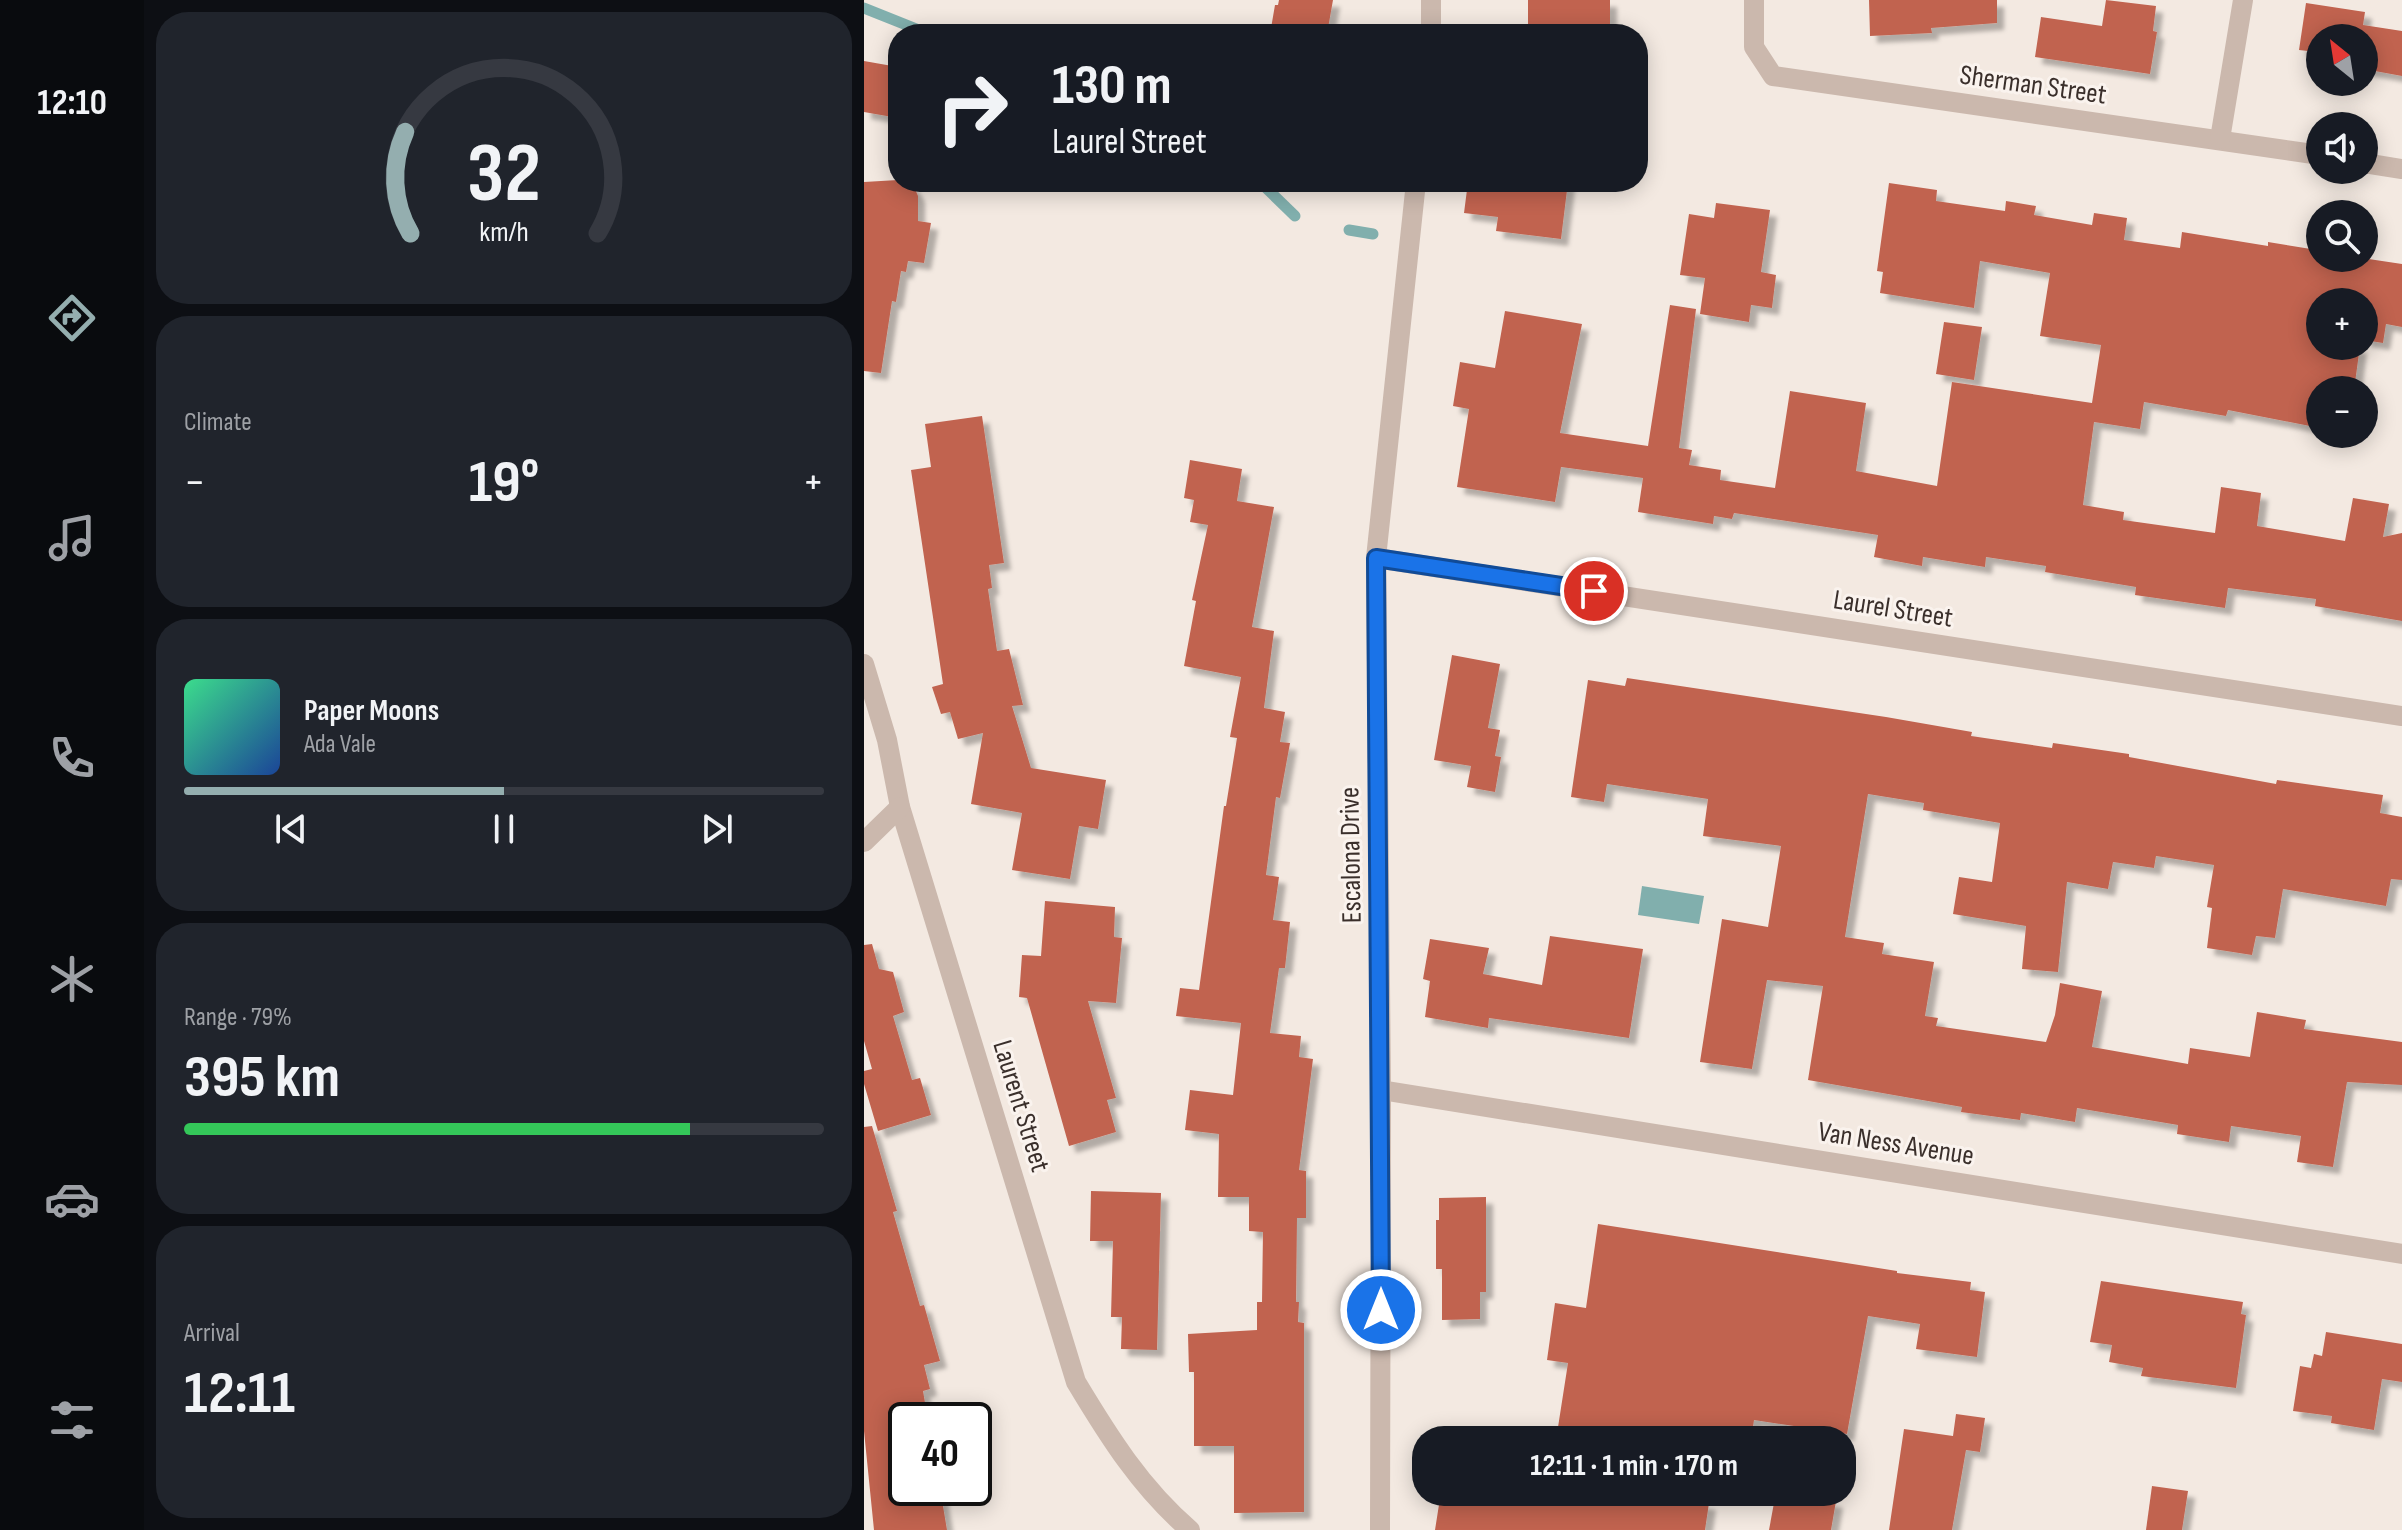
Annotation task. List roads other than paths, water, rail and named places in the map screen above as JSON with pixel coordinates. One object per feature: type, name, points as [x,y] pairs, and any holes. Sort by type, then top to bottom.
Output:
[{"type":"street","points":[[1431,0],[1431,24]]},
{"type":"street","name":"Sherman Street","points":[[1754,0],[1754,47],[1773,76],[2306,153]]},
{"type":"street","points":[[2220,139],[2243,0]]},
{"type":"street","points":[[2378,165],[2402,169]]},
{"type":"street","name":"Escalona Drive","points":[[1380,1530],[1381,1090],[1376,558],[1415,192]]},
{"type":"street","name":"Laurel Street","points":[[1376,558],[2402,716]]},
{"type":"street","name":"Laurent Street","points":[[864,664],[887,740],[900,807],[1076,1382],[1111,1441],[1160,1504],[1190,1530]]},
{"type":"street","points":[[864,842],[900,807]]},
{"type":"street","name":"Van Ness Avenue","points":[[1381,1090],[2402,1254]]},
{"type":"water","points":[[1642,886],[1704,896],[1699,924],[1638,915]]},
{"type":"waterway","points":[[864,8],[904,24]]},
{"type":"waterway","points":[[1270,192],[1295,216]]},
{"type":"waterway","points":[[1349,230],[1373,234]]}]
